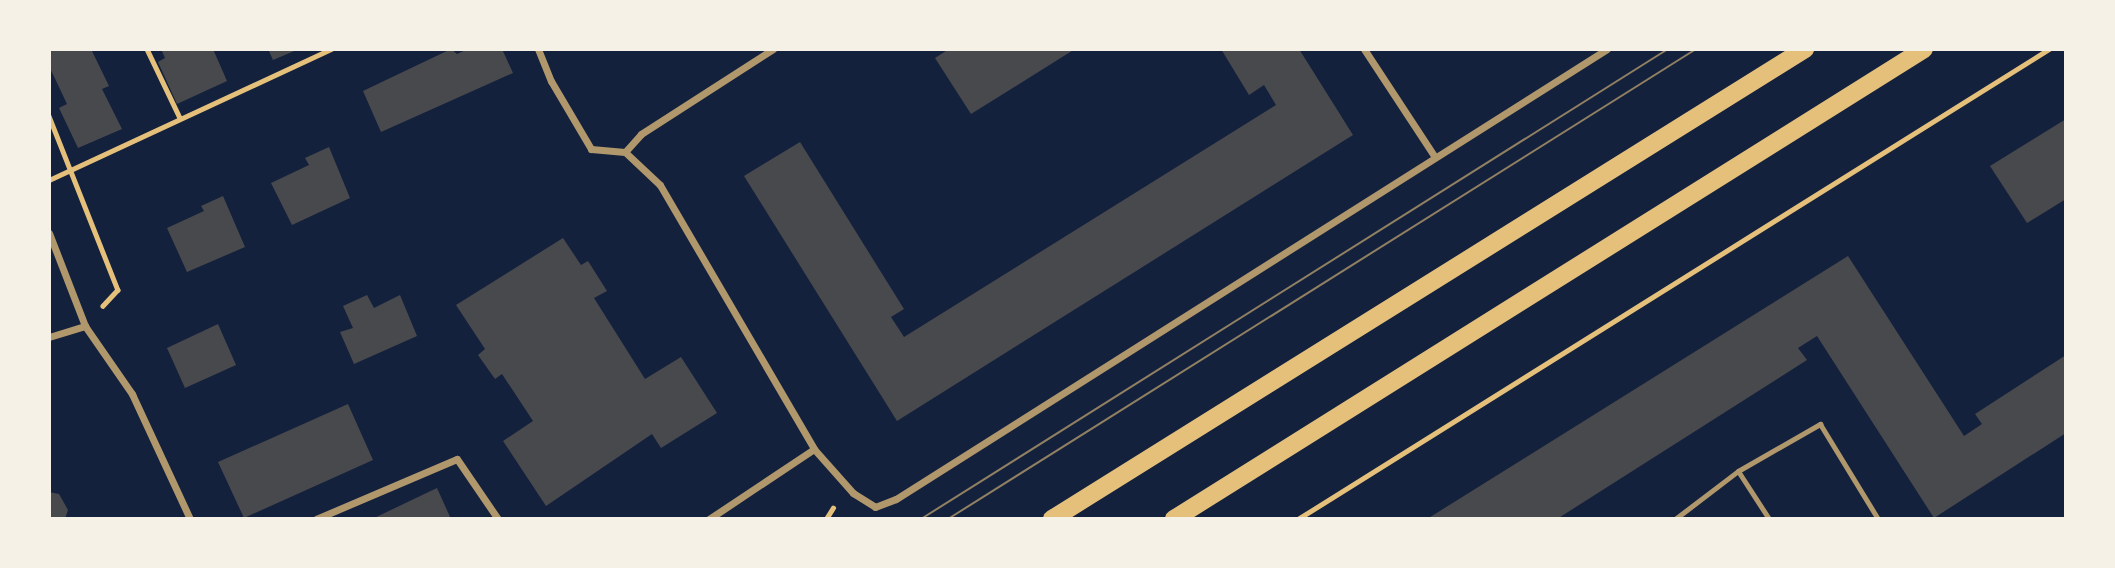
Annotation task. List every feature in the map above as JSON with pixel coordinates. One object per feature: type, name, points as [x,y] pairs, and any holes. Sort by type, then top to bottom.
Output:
[{"type":"main road","points":[[1052,519],[1805,49]]},
{"type":"main road","points":[[1174,519],[1924,49]]},
{"type":"street","points":[[538,49],[551,81],[591,149],[625,152],[660,185],[814,449],[853,493],[875,507],[896,499],[1607,49]]},
{"type":"street","points":[[625,152],[641,134],[773,49]]},
{"type":"street","points":[[1364,49],[1435,157]]},
{"type":"street","points":[[49,233],[85,326],[132,394],[190,519]]},
{"type":"street","points":[[49,337],[85,326]]},
{"type":"street","points":[[709,519],[814,449]]},
{"type":"street","points":[[316,519],[457,459],[498,519]]},
{"type":"lane","points":[[1675,519],[1738,471],[1820,424],[1878,519]]},
{"type":"lane","points":[[1738,471],[1769,519]]},
{"type":"path","points":[[147,49],[180,118]]},
{"type":"path","points":[[49,180],[331,49]]},
{"type":"path","points":[[1298,519],[2049,49]]},
{"type":"path","points":[[49,116],[118,290],[85,326]]},
{"type":"building","points":[[49,49],[91,49],[109,86],[102,89],[122,129],[78,148],[59,108],[67,104],[49,66]]},
{"type":"building","points":[[161,49],[213,49],[227,81],[177,104],[158,62],[165,58]]},
{"type":"building","points":[[268,49],[299,49],[273,60]]},
{"type":"building","points":[[451,49],[457,54],[468,49],[502,49],[513,73],[381,132],[363,91]]},
{"type":"building","points":[[949,49],[1075,49],[971,114],[935,58]]},
{"type":"building","points":[[1221,49],[1299,49],[1353,135],[897,421],[744,176],[800,142],[904,309],[891,317],[904,337],[1276,105],[1264,85],[1249,95]]},
{"type":"building","points":[[2066,119],[2066,199],[2027,223],[1990,166]]},
{"type":"building","points":[[329,147],[350,198],[292,225],[271,183],[309,165],[305,158]]},
{"type":"building","points":[[223,196],[245,247],[187,272],[167,228],[204,211],[201,206]]},
{"type":"building","points":[[563,238],[581,265],[588,261],[607,291],[594,298],[645,379],[681,357],[717,413],[661,448],[652,434],[546,506],[503,441],[533,421],[502,374],[495,379],[478,355],[485,349],[456,305]]},
{"type":"building","points":[[1848,256],[1964,436],[1982,424],[1975,414],[2066,355],[2066,433],[1934,518],[1817,336],[1798,348],[1807,360],[1557,519],[1427,519]]},
{"type":"building","points":[[367,295],[374,308],[400,295],[417,336],[354,364],[340,332],[353,328],[343,306]]},
{"type":"building","points":[[218,324],[236,365],[185,388],[167,348]]},
{"type":"building","points":[[348,404],[373,460],[244,518],[218,462]]},
{"type":"building","points":[[437,488],[451,519],[372,519]]},
{"type":"building","points":[[49,492],[59,494],[68,510],[65,519],[49,519]]},
{"type":"tram line","points":[[921,519],[1668,49]]},
{"type":"tram line","points":[[948,519],[1696,49]]}]
